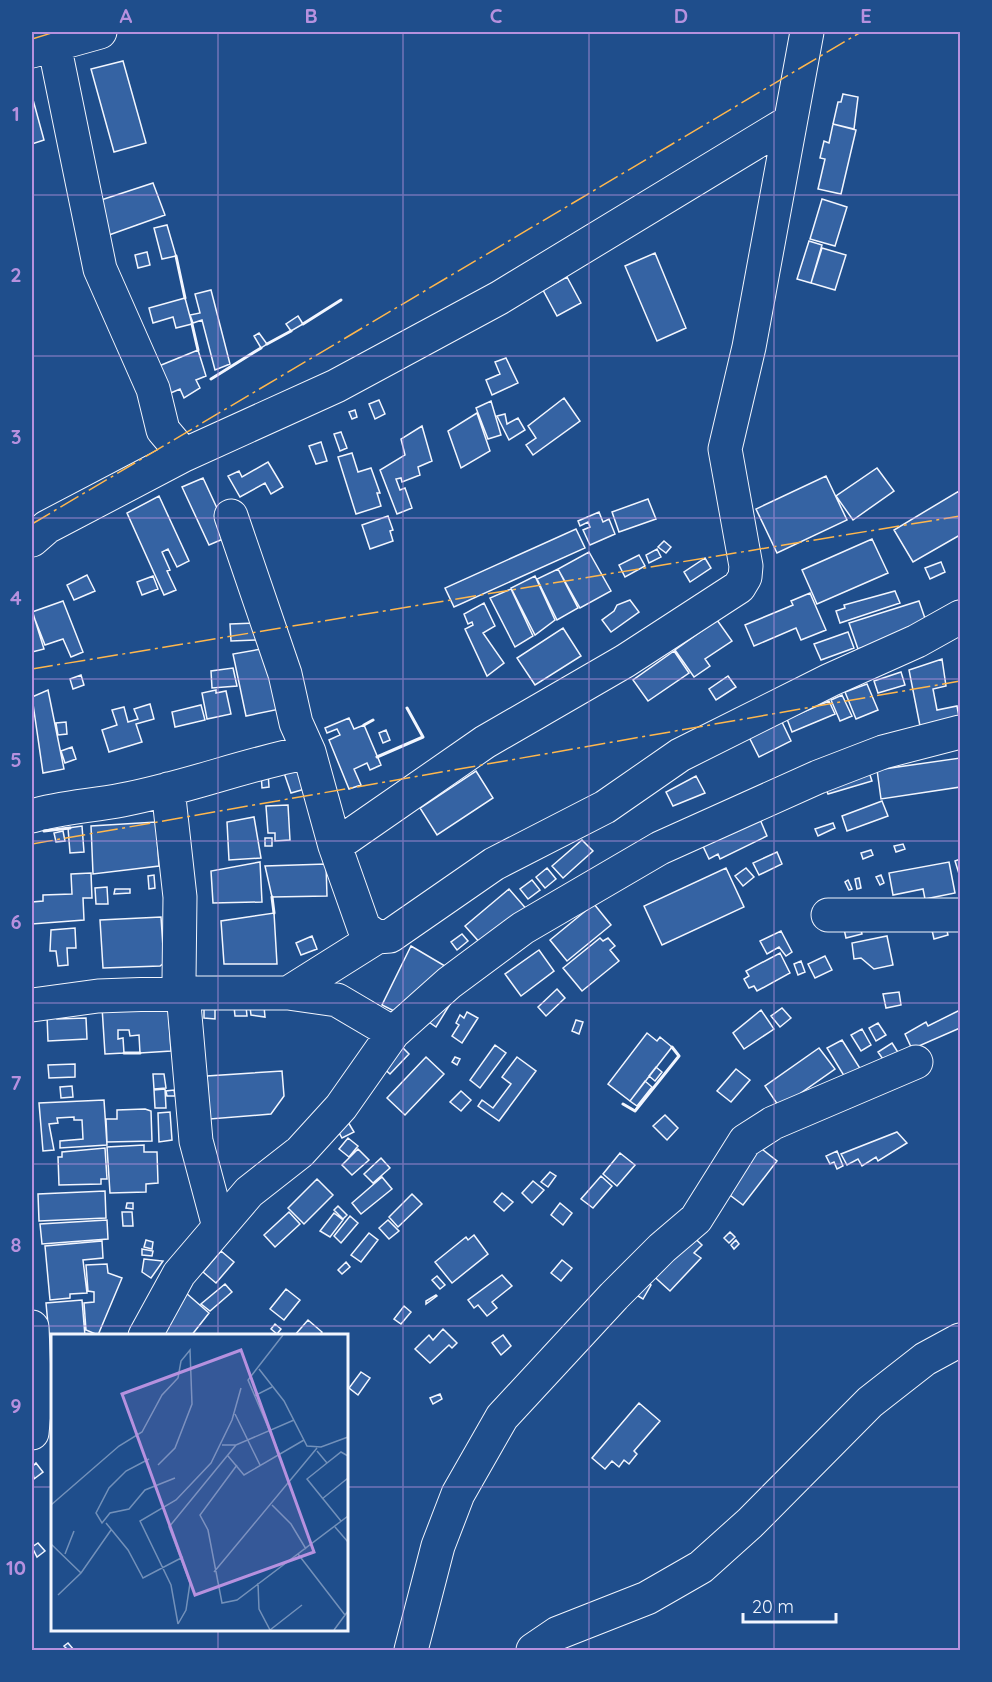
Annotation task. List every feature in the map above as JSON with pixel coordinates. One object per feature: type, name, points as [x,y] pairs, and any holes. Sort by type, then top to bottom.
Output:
[{"type":"street","points":[[100,32],[43,48],[99,269],[153,389],[163,430],[184,455]]},
{"type":"street","points":[[335,846],[485,742],[635,655],[739,587],[745,577],[746,566],[724,449],[749,347],[807,32]]},
{"type":"street","points":[[32,540],[47,527],[184,455],[336,386],[500,298],[789,122]]},
{"type":"street","points":[[231,516],[285,674],[296,723],[309,752],[335,846],[364,928],[377,937]]},
{"type":"street","points":[[288,993],[377,937],[390,936],[494,864],[605,807],[680,755],[830,680],[917,641],[960,617]]},
{"type":"street","points":[[146,1334],[179,1274],[249,1192],[300,1152],[341,1107],[393,1033],[449,983],[523,928],[660,848],[818,777],[883,752],[960,732]]},
{"type":"street","points":[[32,816],[54,809],[122,800],[266,760],[309,752]]},
{"type":"street","points":[[168,789],[180,897],[179,980],[183,993],[196,1141],[219,1227]]},
{"type":"street","points":[[828,915],[960,915]]},
{"type":"street","points":[[32,1005],[98,996],[288,993],[337,1000],[393,1033]]},
{"type":"street","points":[[411,1650],[438,1546],[458,1494],[502,1417],[614,1296],[662,1248],[696,1219],[745,1141],[773,1123],[916,1062]]},
{"type":"street","points":[[32,1327],[35,1402],[32,1433]]},
{"type":"street","points":[[533,1650],[558,1633],[647,1598],[701,1567],[750,1523],[870,1402],[925,1359],[960,1340]]},
{"type":"building","points":[[123,61],[146,143],[114,152],[91,69]]},
{"type":"building","points":[[843,94],[858,97],[854,129],[833,124],[838,102],[841,102]]},
{"type":"building","points":[[32,96],[44,140],[32,144]]},
{"type":"building","points":[[833,124],[856,130],[841,194],[818,189],[825,159],[820,158],[824,141],[829,143]]},
{"type":"building","points":[[153,183],[165,215],[109,235],[98,201]]},
{"type":"building","points":[[822,199],[847,207],[835,246],[810,239]]},
{"type":"building","points":[[167,225],[176,256],[162,259],[154,228]]},
{"type":"building","points":[[809,241],[822,245],[811,283],[797,279]]},
{"type":"building","points":[[822,248],[846,255],[835,290],[811,283]]},
{"type":"building","points":[[147,252],[150,265],[138,268],[135,255]]},
{"type":"building","points":[[655,253],[686,328],[657,341],[625,266]]},
{"type":"building","points":[[567,277],[581,303],[557,316],[543,290]]},
{"type":"building","points":[[211,290],[230,364],[215,370],[202,320],[193,323],[190,315],[200,313],[195,294]]},
{"type":"building","points":[[185,298],[192,324],[176,328],[173,317],[153,323],[149,308]]},
{"type":"building","points":[[298,316],[303,324],[291,331],[286,324]]},
{"type":"building","points":[[259,333],[267,344],[261,348],[254,336]]},
{"type":"building","points":[[198,350],[206,376],[196,380],[200,388],[184,398],[180,389],[166,395],[154,368]]},
{"type":"building","points":[[506,358],[518,383],[492,395],[486,380],[500,374],[495,362]]},
{"type":"building","points":[[564,398],[580,421],[533,455],[526,445],[536,438],[528,426]]},
{"type":"building","points":[[379,400],[385,414],[375,419],[369,404]]},
{"type":"building","points":[[491,401],[501,435],[488,439],[476,408]]},
{"type":"building","points":[[355,410],[357,417],[352,419],[349,412]]},
{"type":"building","points":[[477,413],[490,451],[461,468],[448,431]]},
{"type":"building","points":[[505,414],[507,424],[518,418],[525,430],[509,440],[497,416]]},
{"type":"building","points":[[422,426],[432,461],[418,467],[420,475],[402,482],[401,478],[396,479],[400,490],[405,488],[412,508],[397,514],[380,470],[405,455],[401,439]]},
{"type":"building","points":[[341,432],[347,448],[340,451],[334,434]]},
{"type":"building","points":[[321,442],[327,461],[316,464],[309,446]]},
{"type":"building","points":[[352,453],[358,472],[371,468],[380,493],[377,493],[381,506],[356,514],[338,457]]},
{"type":"building","points":[[268,462],[283,487],[271,494],[265,483],[240,497],[228,476],[239,471],[242,477]]},
{"type":"building","points":[[877,468],[894,491],[853,520],[836,496]]},
{"type":"building","points":[[826,476],[847,520],[777,553],[756,509]]},
{"type":"building","points":[[203,478],[230,536],[209,545],[182,487]]},
{"type":"building","points":[[959,491],[960,535],[913,562],[894,530]]},
{"type":"building","points":[[159,496],[189,561],[177,567],[168,549],[162,552],[170,570],[167,571],[176,590],[164,595],[127,513]]},
{"type":"building","points":[[648,499],[656,519],[619,532],[612,512]]},
{"type":"building","points":[[599,512],[603,522],[609,519],[615,534],[590,545],[583,530],[590,527],[588,522],[580,526],[578,521]]},
{"type":"building","points":[[388,516],[393,530],[390,531],[393,541],[370,549],[362,525]]},
{"type":"building","points":[[576,529],[585,548],[454,607],[445,588]]},
{"type":"building","points":[[872,539],[888,573],[817,604],[802,570]]},
{"type":"building","points":[[664,541],[671,547],[666,553],[658,547]]},
{"type":"building","points":[[657,549],[661,557],[649,563],[646,555]]},
{"type":"building","points":[[589,552],[611,591],[580,608],[558,569]]},
{"type":"building","points":[[639,555],[645,566],[625,577],[619,565]]},
{"type":"building","points":[[705,558],[711,568],[690,582],[684,572]]},
{"type":"building","points":[[941,562],[945,572],[930,579],[925,568]]},
{"type":"building","points":[[558,569],[578,608],[557,620],[537,579]]},
{"type":"building","points":[[87,575],[95,591],[74,600],[67,585]]},
{"type":"building","points":[[153,576],[158,589],[142,595],[137,582]]},
{"type":"building","points":[[535,576],[555,620],[535,635],[511,588]]},
{"type":"building","points":[[511,589],[533,636],[515,647],[490,598]]},
{"type":"building","points":[[895,591],[900,603],[840,623],[836,611],[845,608],[844,605]]},
{"type":"building","points":[[810,593],[826,630],[801,640],[796,628],[754,646],[745,625],[793,605],[791,601]]},
{"type":"building","points":[[630,600],[639,612],[611,632],[602,620],[614,611],[617,605]]},
{"type":"building","points":[[63,601],[83,652],[71,657],[63,639],[45,645],[32,612]]},
{"type":"building","points":[[919,601],[928,627],[858,649],[849,623]]},
{"type":"building","points":[[484,603],[495,626],[483,633],[504,663],[487,676],[465,629],[473,625],[472,622],[468,624],[464,614]]},
{"type":"building","points":[[32,610],[44,649],[32,652]]},
{"type":"building","points":[[717,620],[732,641],[705,659],[710,666],[694,677],[675,650]]},
{"type":"building","points":[[256,623],[257,640],[231,641],[230,624]]},
{"type":"building","points":[[563,628],[581,656],[535,685],[517,658]]},
{"type":"building","points":[[848,632],[854,648],[821,660],[814,644]]},
{"type":"building","points":[[267,648],[280,709],[246,716],[233,654]]},
{"type":"building","points":[[674,651],[689,673],[648,701],[633,680]]},
{"type":"building","points":[[942,659],[946,686],[933,689],[937,710],[957,706],[960,723],[921,731],[909,670]]},
{"type":"building","points":[[233,668],[237,686],[212,688],[211,671]]},
{"type":"building","points":[[901,672],[905,685],[878,693],[874,681]]},
{"type":"building","points":[[81,675],[84,685],[73,689],[70,679]]},
{"type":"building","points":[[728,676],[736,687],[716,700],[709,689]]},
{"type":"building","points":[[867,684],[878,710],[856,719],[845,692]]},
{"type":"building","points":[[48,690],[64,769],[43,773],[32,697]]},
{"type":"building","points":[[216,690],[216,693],[226,691],[231,714],[207,719],[202,693]]},
{"type":"building","points":[[842,695],[852,716],[840,721],[831,700]]},
{"type":"building","points":[[829,701],[835,714],[792,732],[787,719]]},
{"type":"building","points":[[150,704],[154,719],[136,724],[142,742],[109,752],[102,730],[117,725],[112,710],[124,707],[128,722],[138,719],[134,709]]},
{"type":"building","points":[[201,705],[205,720],[175,727],[172,712]]},
{"type":"building","points":[[349,718],[354,729],[364,725],[381,765],[370,770],[367,763],[354,769],[361,785],[349,789],[329,740],[340,735],[337,729],[327,733],[325,728]]},
{"type":"building","points":[[781,720],[791,741],[759,757],[748,735]]},
{"type":"building","points":[[66,722],[67,734],[58,735],[56,723]]},
{"type":"building","points":[[386,730],[390,740],[383,743],[379,733]]},
{"type":"building","points":[[72,747],[76,759],[65,763],[61,751]]},
{"type":"building","points":[[960,758],[960,787],[881,799],[877,770]]},
{"type":"building","points":[[296,762],[305,789],[291,793],[282,767]]},
{"type":"building","points":[[867,766],[872,781],[828,794],[823,782]]},
{"type":"building","points":[[476,771],[493,798],[437,835],[420,808]]},
{"type":"building","points":[[261,772],[268,772],[269,787],[262,788]]},
{"type":"building","points":[[696,776],[705,793],[673,806],[666,792]]},
{"type":"building","points":[[882,801],[888,816],[847,831],[842,816]]},
{"type":"building","points":[[288,805],[290,840],[275,841],[275,833],[268,833],[266,806]]},
{"type":"building","points":[[254,817],[261,858],[229,860],[227,822]]},
{"type":"building","points":[[759,817],[767,836],[720,859],[718,854],[709,859],[702,844]]},
{"type":"building","points":[[156,822],[159,866],[93,874],[91,826]]},
{"type":"building","points":[[833,823],[835,828],[818,836],[815,829]]},
{"type":"building","points":[[82,826],[84,852],[70,853],[68,828]]},
{"type":"building","points":[[63,831],[65,841],[56,842],[54,833]]},
{"type":"building","points":[[265,838],[272,838],[272,846],[265,846]]},
{"type":"building","points":[[582,840],[593,851],[563,878],[552,866]]},
{"type":"building","points":[[903,844],[905,849],[896,852],[894,846]]},
{"type":"building","points":[[871,850],[873,855],[863,859],[861,853]]},
{"type":"building","points":[[777,852],[782,864],[759,875],[753,863]]},
{"type":"building","points":[[960,859],[960,877],[955,861]]},
{"type":"building","points":[[260,862],[262,902],[213,903],[211,871]]},
{"type":"building","points":[[949,862],[955,893],[925,899],[923,889],[893,895],[889,873]]},
{"type":"building","points":[[326,864],[327,896],[272,897],[265,866]]},
{"type":"building","points":[[547,868],[556,879],[545,888],[536,877]]},
{"type":"building","points":[[726,868],[744,907],[662,945],[644,906]]},
{"type":"building","points":[[746,868],[754,877],[743,886],[735,876]]},
{"type":"building","points":[[91,873],[92,898],[83,898],[84,920],[32,924],[32,902],[43,901],[43,895],[72,894],[71,874]]},
{"type":"building","points":[[154,875],[155,888],[149,889],[148,876]]},
{"type":"building","points":[[881,875],[884,883],[880,885],[876,877]]},
{"type":"building","points":[[859,878],[861,888],[857,889],[855,879]]},
{"type":"building","points":[[532,880],[540,890],[528,899],[520,889]]},
{"type":"building","points":[[848,880],[852,889],[849,890],[845,882]]},
{"type":"building","points":[[107,887],[108,904],[96,904],[95,888]]},
{"type":"building","points":[[115,889],[130,889],[130,893],[114,894]]},
{"type":"building","points":[[509,889],[529,912],[482,945],[465,926]]},
{"type":"building","points":[[594,904],[611,925],[567,961],[550,940]]},
{"type":"building","points":[[274,913],[277,964],[224,964],[221,921]]},
{"type":"building","points":[[161,917],[164,963],[160,966],[103,968],[100,920]]},
{"type":"building","points":[[858,917],[862,934],[846,938],[842,920]]},
{"type":"building","points":[[945,923],[948,935],[934,939],[931,926]]},
{"type":"building","points":[[75,928],[76,948],[67,948],[68,965],[58,966],[56,951],[50,951],[51,930]]},
{"type":"building","points":[[781,931],[792,952],[786,956],[779,947],[767,954],[760,941]]},
{"type":"building","points":[[462,934],[468,941],[457,950],[451,942]]},
{"type":"building","points":[[312,936],[317,949],[301,955],[296,943]]},
{"type":"building","points":[[887,936],[893,965],[874,969],[861,958],[854,959],[852,943]]},
{"type":"building","points":[[600,938],[603,941],[608,938],[615,946],[610,950],[619,961],[582,991],[563,968]]},
{"type":"building","points":[[411,946],[445,966],[421,1005],[409,997],[400,1014],[382,1005]]},
{"type":"building","points":[[539,950],[554,971],[521,996],[505,974]]},
{"type":"building","points":[[780,953],[790,973],[757,991],[754,986],[749,988],[744,979],[749,976],[746,971]]},
{"type":"building","points":[[825,956],[832,970],[815,978],[808,964]]},
{"type":"building","points":[[801,961],[805,972],[798,975],[794,964]]},
{"type":"building","points":[[557,989],[565,998],[546,1016],[538,1007]]},
{"type":"building","points":[[899,992],[901,1005],[886,1008],[883,994]]},
{"type":"building","points":[[455,996],[436,1027],[426,1020]]},
{"type":"building","points":[[168,1003],[171,1051],[140,1053],[139,1035],[130,1036],[129,1030],[118,1030],[118,1039],[123,1038],[124,1053],[105,1054],[102,1007]]},
{"type":"building","points":[[204,1003],[215,1004],[215,1019],[204,1018]]},
{"type":"building","points":[[234,1006],[246,1006],[247,1016],[235,1016]]},
{"type":"building","points":[[264,1006],[265,1017],[251,1015],[250,1007]]},
{"type":"building","points":[[782,1008],[791,1018],[780,1027],[771,1016]]},
{"type":"building","points":[[761,1010],[774,1029],[744,1049],[733,1033]]},
{"type":"building","points":[[960,1010],[960,1028],[912,1049],[905,1034],[926,1022],[928,1026]]},
{"type":"building","points":[[467,1012],[478,1018],[462,1043],[452,1036],[459,1025],[456,1023],[460,1015],[464,1018]]},
{"type":"building","points":[[47,1015],[57,1015],[57,1019],[86,1018],[87,1039],[48,1041]]},
{"type":"building","points":[[576,1020],[583,1022],[579,1034],[572,1031]]},
{"type":"building","points":[[878,1023],[886,1035],[876,1041],[869,1028]]},
{"type":"building","points":[[862,1029],[871,1045],[861,1051],[851,1035]]},
{"type":"building","points":[[647,1033],[657,1041],[660,1037],[672,1047],[630,1101],[608,1084]]},
{"type":"building","points":[[842,1040],[861,1070],[846,1079],[827,1048]]},
{"type":"building","points":[[892,1043],[901,1057],[887,1065],[878,1052]]},
{"type":"building","points":[[400,1045],[409,1054],[390,1074],[380,1065]]},
{"type":"building","points":[[495,1045],[506,1053],[480,1088],[470,1080]]},
{"type":"building","points":[[819,1048],[835,1069],[801,1093],[808,1103],[780,1108],[765,1086]]},
{"type":"building","points":[[426,1057],[444,1074],[405,1115],[387,1098]]},
{"type":"building","points":[[455,1057],[460,1059],[457,1065],[452,1062]]},
{"type":"building","points":[[517,1057],[536,1071],[499,1121],[478,1106],[482,1100],[493,1108],[511,1084],[502,1077]]},
{"type":"building","points":[[75,1064],[75,1077],[49,1078],[48,1065]]},
{"type":"building","points":[[656,1067],[662,1072],[655,1081],[649,1076]]},
{"type":"building","points":[[736,1069],[750,1080],[731,1102],[717,1091]]},
{"type":"building","points":[[282,1071],[284,1096],[271,1114],[210,1119],[207,1076]]},
{"type":"building","points":[[153,1074],[164,1074],[166,1088],[154,1089]]},
{"type":"building","points":[[645,1081],[652,1087],[637,1106],[630,1101]]},
{"type":"building","points":[[72,1086],[73,1097],[61,1098],[60,1087]]},
{"type":"building","points":[[165,1089],[166,1108],[155,1108],[154,1090]]},
{"type":"building","points":[[174,1090],[175,1096],[167,1096],[166,1091]]},
{"type":"building","points":[[461,1091],[471,1100],[461,1111],[450,1102]]},
{"type":"building","points":[[104,1100],[107,1145],[60,1148],[60,1141],[83,1139],[82,1120],[74,1120],[74,1117],[57,1118],[58,1123],[49,1124],[54,1150],[43,1151],[39,1103]]},
{"type":"building","points":[[145,1109],[151,1111],[152,1141],[107,1142],[106,1119],[117,1119],[117,1110]]},
{"type":"building","points":[[170,1112],[172,1140],[159,1142],[158,1113]]},
{"type":"building","points":[[665,1115],[678,1128],[667,1140],[653,1126]]},
{"type":"building","points":[[348,1122],[354,1132],[342,1138],[337,1129]]},
{"type":"building","points":[[897,1132],[907,1143],[878,1161],[876,1157],[862,1166],[858,1159],[847,1165],[841,1154]]},
{"type":"building","points":[[348,1138],[358,1146],[349,1157],[339,1149]]},
{"type":"building","points":[[753,1142],[777,1161],[743,1205],[718,1186]]},
{"type":"building","points":[[144,1145],[144,1152],[157,1152],[158,1183],[146,1184],[146,1192],[110,1193],[107,1147]]},
{"type":"building","points":[[105,1148],[107,1179],[101,1179],[101,1184],[59,1185],[58,1157],[62,1157],[62,1152]]},
{"type":"building","points":[[358,1149],[369,1160],[352,1175],[342,1165]]},
{"type":"building","points":[[837,1151],[843,1166],[837,1169],[834,1162],[830,1164],[826,1156]]},
{"type":"building","points":[[620,1153],[635,1165],[617,1186],[603,1174]]},
{"type":"building","points":[[381,1158],[390,1168],[373,1183],[364,1174]]},
{"type":"building","points":[[550,1172],[556,1176],[548,1187],[541,1182]]},
{"type":"building","points":[[601,1176],[612,1186],[593,1208],[581,1199]]},
{"type":"building","points":[[382,1177],[392,1189],[361,1214],[352,1203]]},
{"type":"building","points":[[317,1179],[333,1195],[304,1224],[288,1208]]},
{"type":"building","points":[[533,1181],[544,1190],[532,1203],[522,1193]]},
{"type":"building","points":[[105,1191],[106,1218],[39,1221],[38,1194]]},
{"type":"building","points":[[502,1193],[513,1202],[504,1211],[494,1202]]},
{"type":"building","points":[[412,1194],[422,1204],[398,1227],[389,1217]]},
{"type":"building","points":[[127,1203],[133,1203],[133,1209],[126,1208]]},
{"type":"building","points":[[560,1203],[572,1213],[563,1225],[551,1215]]},
{"type":"building","points":[[338,1206],[347,1215],[343,1219],[334,1210]]},
{"type":"building","points":[[122,1212],[132,1212],[133,1226],[123,1226]]},
{"type":"building","points":[[289,1212],[300,1224],[275,1247],[264,1235]]},
{"type":"building","points":[[334,1213],[343,1220],[330,1237],[320,1231]]},
{"type":"building","points":[[350,1216],[358,1223],[341,1243],[334,1236]]},
{"type":"building","points":[[107,1220],[108,1239],[42,1244],[40,1224]]},
{"type":"building","points":[[388,1220],[399,1231],[389,1239],[379,1228]]},
{"type":"building","points":[[686,1230],[702,1245],[694,1253],[701,1258],[670,1291],[648,1271]]},
{"type":"building","points":[[730,1232],[735,1237],[729,1243],[724,1238]]},
{"type":"building","points":[[369,1233],[378,1240],[361,1262],[351,1255]]},
{"type":"building","points":[[474,1235],[488,1254],[452,1283],[435,1262],[466,1237],[468,1240]]},
{"type":"building","points":[[146,1240],[153,1242],[152,1249],[144,1247]]},
{"type":"building","points":[[736,1240],[739,1244],[734,1249],[731,1245]]},
{"type":"building","points":[[102,1241],[103,1258],[83,1260],[87,1293],[70,1294],[70,1298],[50,1300],[45,1246]]},
{"type":"building","points":[[142,1249],[153,1251],[152,1256],[142,1255]]},
{"type":"building","points":[[221,1251],[234,1262],[216,1283],[203,1272]]},
{"type":"building","points":[[144,1259],[163,1261],[151,1278],[142,1272]]},
{"type":"building","points":[[562,1260],[572,1268],[561,1281],[551,1273]]},
{"type":"building","points":[[346,1262],[350,1267],[342,1274],[338,1270]]},
{"type":"building","points":[[107,1264],[108,1273],[122,1278],[98,1334],[86,1330],[84,1303],[94,1302],[94,1292],[88,1291],[86,1265]]},
{"type":"building","points":[[502,1275],[512,1286],[492,1302],[497,1308],[487,1316],[478,1305],[474,1308],[468,1300]]},
{"type":"building","points":[[437,1276],[445,1285],[440,1289],[432,1280]]},
{"type":"building","points":[[636,1277],[651,1285],[643,1299],[628,1290]]},
{"type":"building","points":[[225,1284],[232,1292],[210,1311],[201,1304]]},
{"type":"building","points":[[286,1289],[300,1300],[284,1320],[270,1309]]},
{"type":"building","points":[[186,1293],[209,1313],[193,1334],[156,1334]]},
{"type":"building","points":[[437,1296],[426,1304],[426,1301]]},
{"type":"building","points":[[82,1300],[85,1334],[51,1334],[50,1346],[46,1303]]},
{"type":"building","points":[[404,1306],[411,1312],[401,1324],[394,1319]]},
{"type":"building","points":[[308,1320],[322,1332],[320,1334],[296,1334]]},
{"type":"building","points":[[275,1324],[281,1329],[277,1334],[271,1329]]},
{"type":"building","points":[[443,1329],[457,1343],[452,1348],[449,1345],[430,1363],[415,1349],[429,1335],[433,1340]]},
{"type":"building","points":[[503,1335],[511,1346],[501,1355],[492,1343]]},
{"type":"building","points":[[361,1372],[370,1378],[358,1395],[349,1388]]},
{"type":"building","points":[[440,1394],[442,1399],[433,1404],[430,1398]]},
{"type":"building","points":[[639,1403],[660,1421],[634,1451],[637,1454],[629,1464],[624,1460],[619,1467],[612,1461],[605,1469],[592,1458]]},
{"type":"building","points":[[36,1463],[43,1472],[34,1479],[32,1467]]},
{"type":"building","points":[[38,1543],[45,1551],[37,1557],[32,1547]]},
{"type":"building","points":[[68,1643],[74,1650],[68,1650],[64,1646]]},
{"type":"wall","points":[[176,256],[185,298]]},
{"type":"wall","points":[[303,324],[341,300]]},
{"type":"wall","points":[[192,324],[198,350]]},
{"type":"wall","points":[[267,344],[291,331]]},
{"type":"wall","points":[[211,379],[261,348]]},
{"type":"wall","points":[[377,757],[423,737],[407,708]]},
{"type":"wall","points":[[364,725],[373,720]]},
{"type":"wall","points":[[44,831],[70,828]]},
{"type":"wall","points":[[272,897],[274,913]]},
{"type":"wall","points":[[623,1104],[635,1111],[679,1056],[672,1047]]},
{"type":"wall","points":[[124,1053],[140,1053]]},
{"type":"power","points":[[32,39],[55,32]]},
{"type":"power","points":[[32,524],[861,32]]},
{"type":"power","points":[[32,669],[960,516]]},
{"type":"power","points":[[32,844],[960,681]]}]
